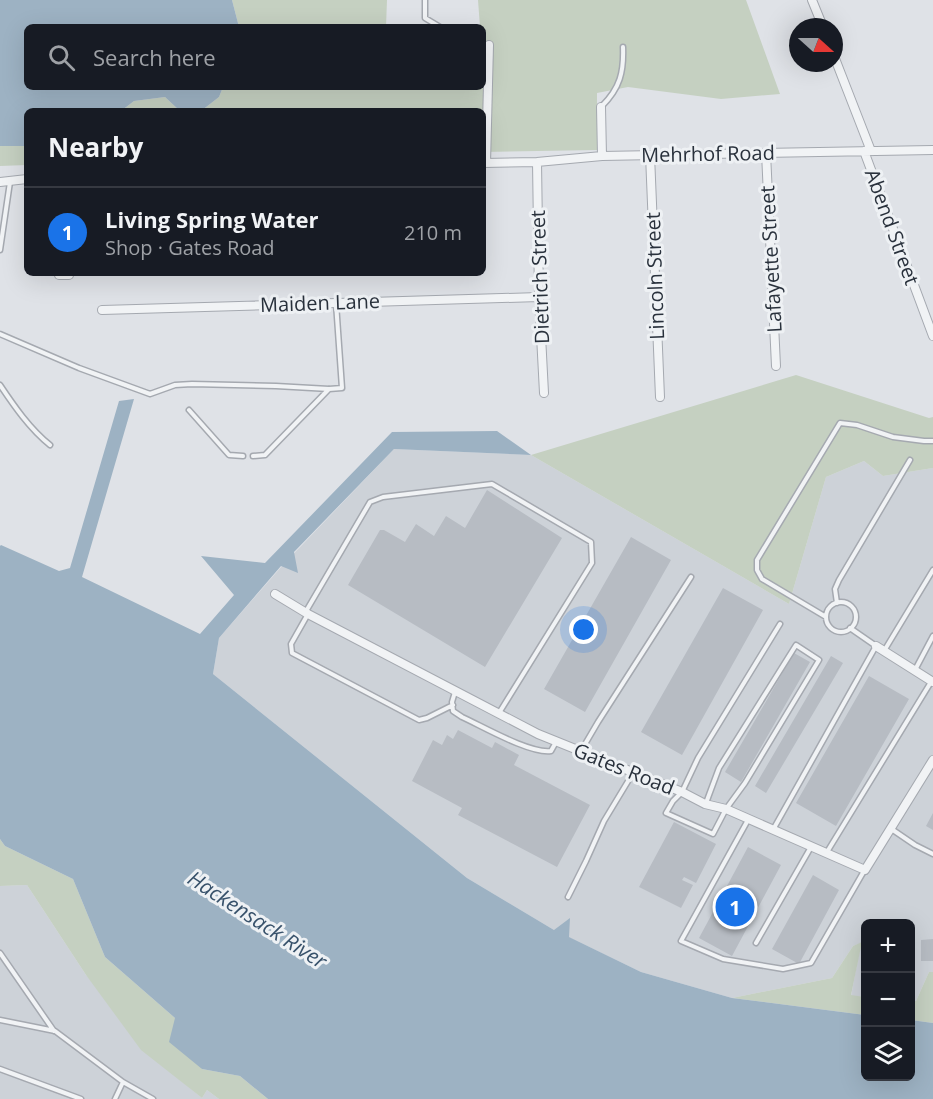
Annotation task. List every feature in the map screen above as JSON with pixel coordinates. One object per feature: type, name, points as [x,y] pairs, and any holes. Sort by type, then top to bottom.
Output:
[{"type":"street","points":[[812,0],[819,18]]},
{"type":"street","name":"Abend Street","points":[[840,72],[933,336]]},
{"type":"street","points":[[485,108],[486,90]]},
{"type":"street","points":[[601,107],[602,156]]},
{"type":"street","name":"Mehrhof Road","points":[[486,163],[537,162],[602,156],[933,150]]},
{"type":"street","name":"Lafayette Street","points":[[766,153],[776,366]]},
{"type":"street","name":"Lincoln Street","points":[[650,155],[660,397]]},
{"type":"street","name":"Dietrich Street","points":[[537,162],[538,297],[544,393]]},
{"type":"street","points":[[0,182],[24,179]]},
{"type":"street","name":"Maiden Lane","points":[[102,310],[538,297]]},
{"type":"street","name":"Gates Road","points":[[275,594],[306,614],[538,734],[705,804],[726,809],[865,870]]},
{"type":"street","points":[[876,646],[932,682]]},
{"type":"street","points":[[865,870],[933,760]]},
{"type":"lane","points":[[425,0],[425,18],[435,24]]},
{"type":"lane","points":[[601,107],[618,86],[624,64],[623,47]]},
{"type":"lane","points":[[0,250],[10,181]]},
{"type":"lane","points":[[0,334],[80,368],[150,394],[175,385],[192,384],[342,388],[336,303]]},
{"type":"lane","points":[[0,385],[40,438],[50,445]]},
{"type":"lane","points":[[253,456],[266,455],[329,389]]},
{"type":"lane","points":[[189,410],[229,455],[243,456]]},
{"type":"lane","points":[[826,617],[762,579],[757,570],[757,560],[840,423],[857,425],[893,437],[933,441]]},
{"type":"lane","points":[[837,603],[835,589],[838,580],[910,460]]},
{"type":"lane","points":[[453,705],[419,720],[292,652],[291,644],[370,502],[383,497],[492,484],[591,542],[592,563],[498,714]]},
{"type":"lane","points":[[884,651],[933,570]]},
{"type":"lane","points":[[581,752],[691,577]]},
{"type":"lane","points":[[837,603],[847,604],[854,610],[855,620],[850,628],[842,632],[832,629],[826,622],[826,617],[829,608],[837,603]]},
{"type":"lane","points":[[705,804],[718,768],[796,645],[819,660],[746,783],[726,809],[713,834],[666,813],[681,792],[698,758],[780,624]]},
{"type":"lane","points":[[773,829],[876,646],[850,628]]},
{"type":"lane","points":[[915,671],[933,636]]},
{"type":"lane","points":[[827,853],[932,682]]},
{"type":"lane","points":[[455,691],[453,711],[462,717],[524,746],[547,752],[551,751],[556,741]]},
{"type":"lane","points":[[568,897],[604,822],[634,773]]},
{"type":"lane","points":[[748,819],[681,941],[723,959],[783,969],[811,963],[865,870]]},
{"type":"lane","points":[[890,828],[933,854]]},
{"type":"lane","points":[[756,943],[812,846]]},
{"type":"lane","points":[[0,953],[55,1031],[123,1082],[153,1099]]},
{"type":"lane","points":[[0,1020],[55,1031]]},
{"type":"lane","points":[[0,1069],[81,1099]]},
{"type":"lane","points":[[115,1099],[123,1082]]},
{"type":"shaded area","points":[[394,449],[531,455],[789,604],[826,477],[864,461],[883,476],[933,468],[933,972],[929,972],[916,1001],[915,919],[861,919],[861,943],[853,946],[832,978],[732,998],[641,972],[554,930],[467,878],[213,674],[219,638],[282,566]]},
{"type":"shaded area","points":[[27,885],[86,975],[174,1075],[202,1098],[207,1090],[219,1099],[0,1099],[0,886]]},
{"type":"shaded area","points":[[861,943],[861,997],[851,996]]},
{"type":"green space","points":[[232,0],[387,0],[386,24],[238,24]]},
{"type":"green space","points":[[478,0],[746,0],[780,94],[721,99],[628,87],[597,93],[597,150],[486,152],[486,108],[205,108],[219,97],[222,90],[486,90],[486,24],[480,24]]},
{"type":"green space","points":[[165,97],[177,108],[125,108],[134,101]]},
{"type":"green space","points":[[0,146],[24,146],[24,165],[0,166]]},
{"type":"green space","points":[[796,375],[929,418],[933,417],[933,468],[883,476],[864,461],[826,477],[789,604],[531,455]]},
{"type":"green space","points":[[0,839],[5,846],[73,879],[105,957],[175,1018],[202,1069],[240,1076],[268,1099],[219,1099],[207,1090],[202,1098],[141,1050],[86,975],[27,885],[0,886]]},
{"type":"green space","points":[[861,942],[851,995],[861,996],[861,1014],[732,998],[832,978],[853,946]]},
{"type":"green space","points":[[929,972],[933,972],[933,1023],[915,1021],[916,1001]]},
{"type":"water","points":[[0,0],[232,0],[238,24],[24,24],[24,90],[222,90],[219,97],[205,108],[177,108],[165,97],[134,101],[125,108],[24,108],[24,146],[0,146]]},
{"type":"water","name":"Hackensack River","points":[[134,399],[82,577],[200,634],[234,595],[201,556],[265,563],[392,432],[497,431],[531,455],[394,449],[294,552],[298,573],[281,566],[219,638],[213,674],[467,878],[554,930],[570,918],[569,937],[641,972],[732,998],[861,1014],[861,1081],[915,1081],[915,1021],[933,1023],[933,1099],[268,1099],[240,1076],[202,1069],[169,1042],[175,1018],[105,957],[73,879],[5,846],[0,839],[0,546],[59,571],[70,568],[119,401]]},
{"type":"building","points":[[487,490],[562,538],[485,667],[348,585],[380,530],[405,542],[416,524],[434,536],[446,516],[465,528]]},
{"type":"building","points":[[631,537],[671,560],[585,712],[544,689]]},
{"type":"building","points":[[723,588],[763,610],[682,755],[641,732]]},
{"type":"building","points":[[794,653],[810,662],[741,782],[725,772]]},
{"type":"building","points":[[831,656],[843,663],[766,793],[755,786]]},
{"type":"building","points":[[869,676],[909,699],[836,826],[796,803]]},
{"type":"building","points":[[458,730],[492,748],[495,742],[519,755],[514,765],[590,805],[557,867],[458,815],[462,808],[412,781],[433,740],[442,745],[447,735],[453,739]]},
{"type":"building","points":[[933,813],[933,830],[926,826]]},
{"type":"building","points":[[674,822],[716,844],[696,883],[684,877],[682,880],[693,885],[681,908],[639,887]]},
{"type":"building","points":[[748,847],[781,865],[732,956],[699,938]]},
{"type":"building","points":[[813,875],[839,890],[799,964],[772,949]]},
{"type":"building","points":[[933,939],[933,961],[921,961],[921,940]]},
{"type":"place","name":"Living Spring Water","points":[[735,907]]}]
